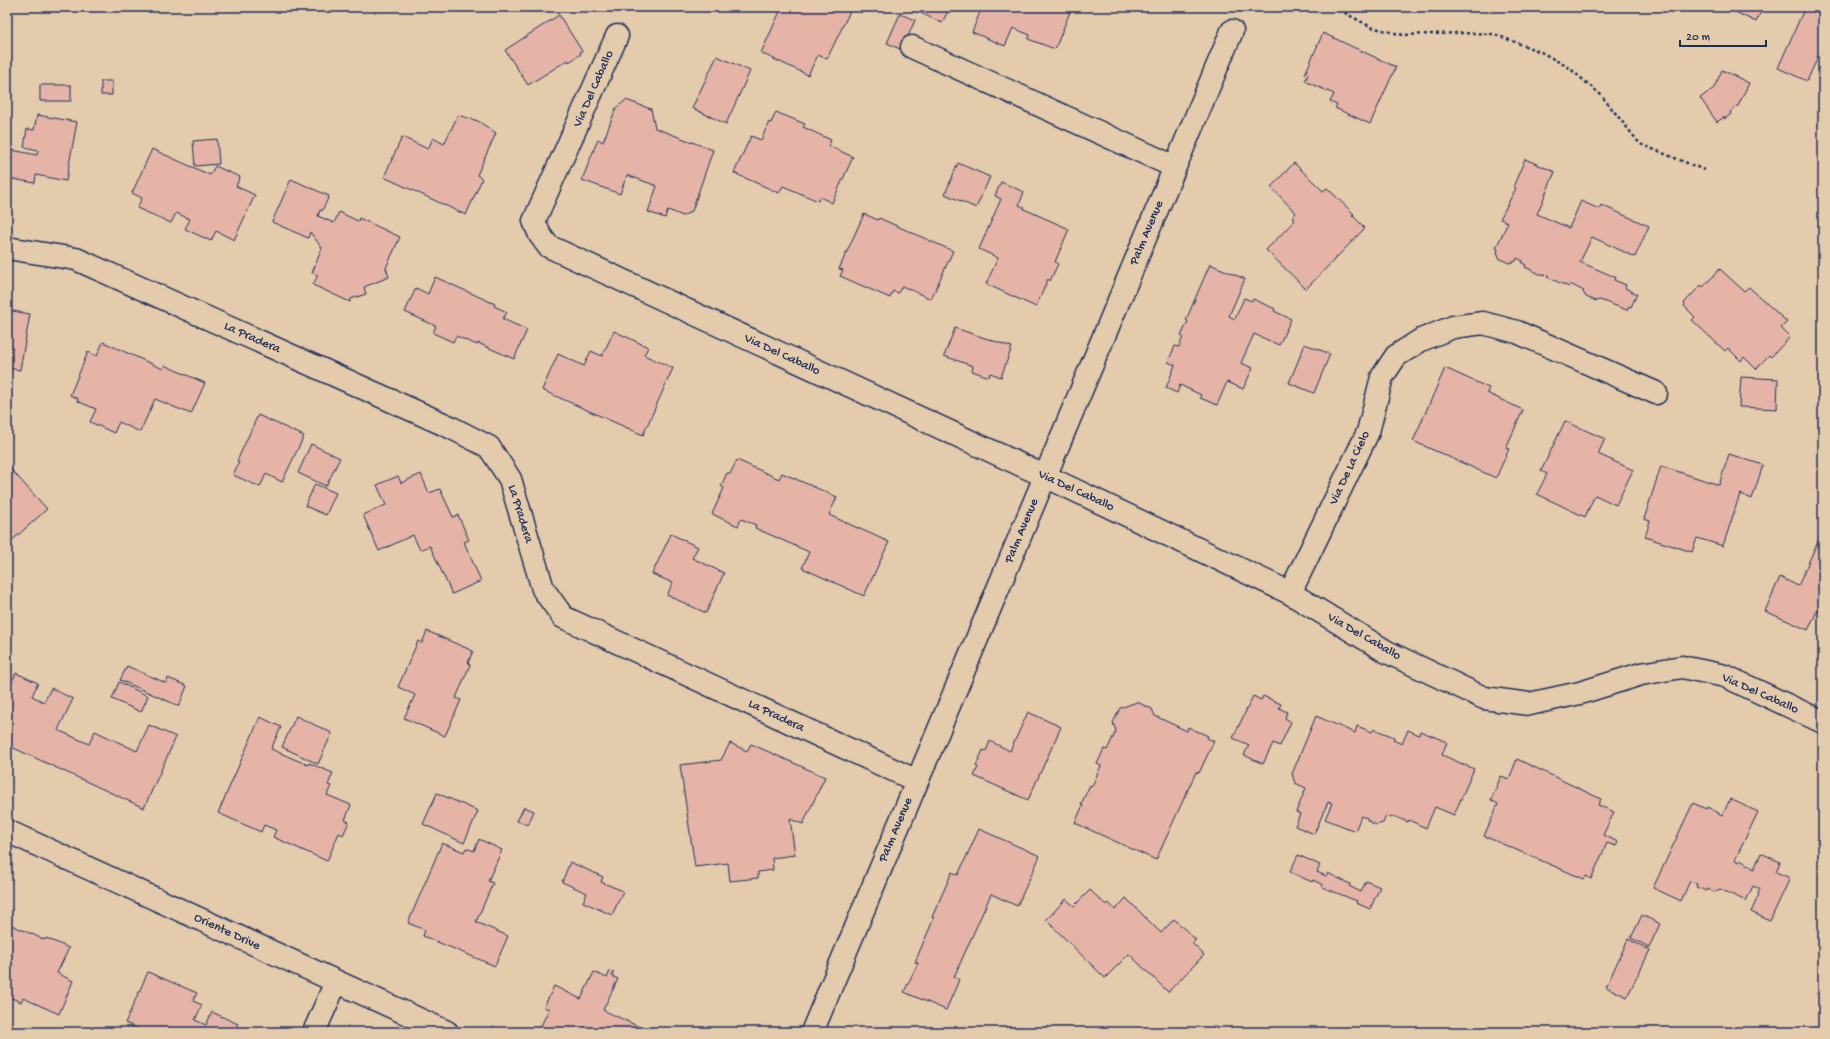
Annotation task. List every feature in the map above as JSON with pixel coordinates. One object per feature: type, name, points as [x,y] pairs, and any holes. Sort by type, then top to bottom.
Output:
[{"type":"street","name":"Palm Avenue","points":[[812,1032],[1232,31]]},
{"type":"street","name":"Via Del Caballo","points":[[617,36],[534,221],[540,235],[548,246],[1045,476],[1290,593],[1387,652],[1484,698],[1529,704],[1580,692],[1640,674],[1682,667],[1725,676],[1823,722]]},
{"type":"street","points":[[912,47],[1175,167]]},
{"type":"street","name":"La Pradera","points":[[7,248],[76,259],[450,427],[489,446],[510,479],[543,589],[562,617],[917,781]]},
{"type":"street","name":"Via De La Cielo","points":[[1290,593],[1368,432],[1382,377],[1396,356],[1421,340],[1453,327],[1483,324],[1517,332],[1656,393]]},
{"type":"street","name":"Oriente Drive","points":[[7,831],[447,1032]]},
{"type":"street","points":[[314,1032],[336,982]]},
{"type":"path","points":[[1334,7],[1371,28],[1403,35],[1460,33],[1494,34],[1541,52],[1568,67],[1601,95],[1640,144],[1707,171]]},
{"type":"building","points":[[782,7],[852,7],[827,59],[818,55],[808,75],[761,53]]},
{"type":"building","points":[[908,7],[950,7],[942,23]]},
{"type":"building","points":[[982,7],[1072,7],[1055,49],[1028,39],[1030,35],[1013,28],[1005,46],[972,32]]},
{"type":"building","points":[[1725,7],[1763,7],[1756,22]]},
{"type":"building","points":[[1805,7],[1823,7],[1823,46],[1807,81],[1778,68]]},
{"type":"building","points":[[900,14],[915,20],[902,50],[887,43]]},
{"type":"building","points":[[559,15],[582,51],[580,52],[581,54],[569,62],[568,60],[528,85],[505,50]]},
{"type":"building","points":[[1323,33],[1396,67],[1370,124],[1335,108],[1337,105],[1330,102],[1334,94],[1305,81],[1308,75],[1305,74]]},
{"type":"building","points":[[717,56],[750,71],[726,124],[692,108]]},
{"type":"building","points":[[1722,70],[1749,83],[1738,106],[1730,112],[1731,114],[1725,119],[1724,117],[1717,122],[1700,98],[1714,88]]},
{"type":"building","points":[[101,81],[112,81],[112,95],[101,95]]},
{"type":"building","points":[[40,85],[71,85],[71,101],[40,101]]},
{"type":"building","points":[[626,100],[651,109],[655,128],[713,150],[692,211],[683,216],[668,210],[665,218],[648,212],[657,186],[627,175],[620,194],[582,180],[598,139],[603,142],[616,108]]},
{"type":"building","points":[[776,112],[805,124],[803,127],[831,140],[829,146],[853,157],[832,203],[820,197],[818,201],[783,186],[779,193],[734,173],[751,136],[761,140],[769,122],[771,123]]},
{"type":"building","points":[[37,115],[77,122],[66,181],[36,175],[35,183],[7,178],[7,149],[37,155],[38,150],[24,147],[27,129],[34,130]]},
{"type":"building","points":[[458,115],[478,121],[496,133],[477,175],[482,179],[466,215],[384,177],[402,137],[428,149],[433,138],[444,144]]},
{"type":"building","points":[[217,139],[219,164],[195,166],[193,141]]},
{"type":"building","points":[[152,149],[210,175],[215,166],[240,177],[236,186],[255,195],[234,240],[216,231],[211,241],[185,229],[190,219],[176,213],[171,223],[137,208],[142,198],[132,193]]},
{"type":"building","points":[[1525,159],[1555,172],[1537,214],[1569,228],[1581,201],[1599,209],[1601,205],[1649,226],[1635,257],[1592,237],[1580,262],[1615,277],[1614,280],[1626,285],[1625,288],[1637,294],[1631,307],[1629,306],[1627,310],[1600,300],[1596,301],[1586,297],[1583,292],[1584,291],[1570,284],[1569,287],[1547,277],[1548,275],[1546,273],[1544,276],[1525,267],[1526,265],[1522,263],[1523,261],[1517,258],[1516,261],[1509,263],[1500,259],[1497,252],[1498,249],[1496,248],[1508,222],[1500,219],[1516,188],[1513,187]]},
{"type":"building","points":[[958,163],[990,177],[976,208],[945,194]]},
{"type":"building","points":[[1294,163],[1323,191],[1327,188],[1354,214],[1352,215],[1365,228],[1306,289],[1266,250],[1295,220],[1292,217],[1296,213],[1271,187]]},
{"type":"building","points":[[291,179],[329,196],[318,216],[334,223],[339,212],[358,221],[359,218],[400,237],[386,268],[389,277],[364,287],[366,294],[351,299],[350,302],[313,285],[318,275],[312,273],[322,248],[310,232],[308,238],[272,222]]},
{"type":"building","points":[[1001,182],[1024,192],[1019,205],[1025,208],[1024,209],[1069,229],[1055,262],[1058,264],[1050,281],[1048,279],[1036,307],[986,284],[998,258],[979,249],[1001,199],[995,196]]},
{"type":"building","points":[[864,214],[878,220],[879,218],[953,251],[931,299],[902,286],[898,293],[893,291],[890,298],[840,276],[843,270],[839,269]]},
{"type":"building","points":[[1210,264],[1245,279],[1229,316],[1235,319],[1244,298],[1252,301],[1253,299],[1275,309],[1274,311],[1291,319],[1279,345],[1254,334],[1241,363],[1253,368],[1243,389],[1227,382],[1217,405],[1200,398],[1201,395],[1180,385],[1177,393],[1166,388],[1175,365],[1168,362],[1175,346],[1179,347],[1183,337],[1181,336],[1188,321],[1186,320]]},
{"type":"building","points":[[1720,269],[1744,291],[1749,287],[1787,322],[1781,328],[1790,337],[1771,357],[1769,355],[1756,369],[1744,357],[1741,361],[1728,348],[1725,351],[1692,320],[1695,317],[1684,306],[1684,303],[1701,285],[1703,287]]},
{"type":"building","points":[[435,277],[495,304],[494,306],[507,312],[503,319],[527,330],[514,359],[478,343],[477,345],[456,336],[453,342],[433,333],[436,326],[405,312],[416,288],[428,294]]},
{"type":"building","points":[[7,310],[30,314],[20,370],[7,368]]},
{"type":"building","points":[[955,328],[1012,347],[1001,377],[990,373],[989,377],[972,371],[973,366],[944,356]]},
{"type":"building","points":[[614,331],[648,347],[644,355],[673,368],[643,435],[542,390],[558,354],[584,366],[591,351],[602,356]]},
{"type":"building","points":[[103,342],[163,369],[164,365],[205,383],[191,414],[155,399],[140,432],[119,422],[114,433],[90,422],[96,409],[77,401],[78,399],[70,395],[88,352],[97,356]]},
{"type":"building","points":[[1305,344],[1330,354],[1314,393],[1289,383]]},
{"type":"building","points":[[1445,368],[1489,388],[1487,393],[1523,410],[1506,448],[1509,449],[1496,478],[1413,441]]},
{"type":"building","points":[[1741,377],[1778,379],[1777,409],[1739,407]]},
{"type":"building","points":[[258,415],[304,436],[282,482],[266,474],[260,487],[233,475],[239,462],[237,461]]},
{"type":"building","points":[[1565,421],[1605,439],[1598,454],[1633,470],[1616,505],[1595,495],[1585,517],[1537,494],[1547,474],[1541,471]]},
{"type":"building","points":[[311,444],[340,458],[326,486],[298,473]]},
{"type":"building","points":[[1729,454],[1763,465],[1752,499],[1740,494],[1723,546],[1697,538],[1692,552],[1645,537],[1650,521],[1644,519],[1661,466],[1719,485]]},
{"type":"building","points":[[737,460],[779,479],[782,473],[837,497],[829,515],[889,542],[864,596],[802,568],[809,552],[755,528],[756,525],[741,519],[738,526],[712,514],[724,488],[721,486],[727,473],[730,474]]},
{"type":"building","points":[[7,465],[47,509],[7,545]]},
{"type":"building","points":[[421,474],[429,493],[440,489],[453,517],[458,515],[469,540],[464,542],[481,581],[452,594],[430,546],[420,550],[413,535],[379,551],[363,515],[386,505],[377,485],[398,476],[401,483]]},
{"type":"building","points":[[315,484],[336,493],[326,515],[305,506]]},
{"type":"building","points":[[671,534],[698,547],[692,558],[724,573],[706,613],[667,595],[673,583],[652,574]]},
{"type":"building","points":[[1821,534],[1823,535],[1823,611],[1819,610],[1820,605],[1808,630],[1765,611],[1780,577],[1798,586]]},
{"type":"building","points":[[427,631],[473,651],[468,663],[470,665],[456,698],[461,700],[445,736],[404,718],[415,695],[398,687],[418,641],[422,643]]},
{"type":"building","points":[[127,666],[166,683],[168,678],[187,686],[179,706],[120,680]]},
{"type":"building","points":[[16,673],[38,683],[32,696],[44,702],[51,688],[73,699],[58,730],[89,744],[95,731],[137,751],[149,725],[176,737],[144,808],[7,745],[7,692]]},
{"type":"building","points":[[119,682],[148,696],[141,712],[112,699]]},
{"type":"building","points":[[1253,696],[1261,700],[1263,696],[1281,704],[1279,708],[1287,712],[1285,718],[1291,722],[1280,746],[1273,743],[1263,764],[1244,755],[1249,745],[1233,738]]},
{"type":"building","points":[[1137,702],[1152,709],[1155,716],[1187,731],[1188,727],[1208,736],[1207,738],[1214,741],[1199,773],[1196,772],[1156,860],[1075,823],[1083,805],[1081,804],[1090,785],[1092,786],[1101,766],[1097,764],[1104,749],[1107,750],[1116,731],[1113,723],[1120,708]]},
{"type":"building","points":[[1028,712],[1061,727],[1028,800],[974,776],[978,767],[976,766],[983,750],[986,751],[990,741],[1010,751]]},
{"type":"building","points":[[296,716],[332,733],[318,764],[282,747]]},
{"type":"building","points":[[1316,716],[1355,733],[1357,726],[1372,732],[1374,729],[1394,737],[1393,740],[1402,744],[1408,730],[1419,735],[1420,731],[1447,742],[1442,755],[1474,769],[1454,815],[1435,807],[1426,828],[1409,820],[1408,822],[1393,816],[1392,818],[1386,816],[1383,823],[1376,825],[1368,821],[1367,818],[1361,816],[1355,831],[1325,819],[1332,803],[1328,802],[1314,834],[1295,826],[1300,814],[1296,812],[1306,788],[1295,783],[1292,774]]},
{"type":"building","points":[[260,717],[281,727],[271,749],[308,765],[309,763],[333,773],[328,785],[331,786],[327,795],[351,805],[345,820],[349,822],[343,835],[339,833],[327,861],[273,837],[276,830],[264,825],[261,832],[218,813]]},
{"type":"building","points":[[730,743],[747,751],[751,744],[825,777],[803,824],[790,819],[795,855],[772,858],[773,870],[758,872],[758,878],[730,881],[728,863],[695,867],[680,765],[721,760]]},
{"type":"building","points":[[1517,759],[1601,799],[1598,805],[1614,812],[1603,835],[1618,842],[1616,846],[1607,843],[1591,879],[1586,876],[1584,879],[1484,836],[1498,804],[1491,800],[1501,776],[1509,779]]},
{"type":"building","points":[[437,793],[478,811],[464,843],[423,824]]},
{"type":"building","points":[[1730,799],[1758,812],[1735,860],[1739,862],[1740,860],[1754,869],[1761,853],[1780,862],[1776,872],[1790,878],[1770,921],[1751,912],[1760,889],[1753,886],[1746,901],[1720,889],[1714,892],[1708,889],[1707,891],[1696,887],[1697,884],[1690,881],[1681,901],[1653,888],[1693,803],[1706,809],[1707,807],[1722,816]]},
{"type":"building","points":[[524,807],[534,811],[528,825],[517,821]]},
{"type":"building","points":[[979,829],[1040,856],[1017,906],[991,894],[954,977],[959,980],[946,1010],[904,992],[918,963],[915,962],[934,918],[932,917],[952,872],[958,875]]},
{"type":"building","points":[[479,839],[502,850],[488,881],[493,883],[476,922],[508,936],[495,966],[423,936],[425,930],[408,923],[442,843],[464,852],[466,848],[474,851]]},
{"type":"building","points":[[1298,855],[1320,865],[1317,872],[1326,876],[1328,873],[1350,884],[1349,886],[1361,892],[1366,881],[1380,887],[1370,909],[1356,903],[1357,901],[1322,887],[1323,885],[1313,880],[1312,882],[1290,872]]},
{"type":"building","points":[[570,862],[603,877],[601,882],[623,891],[612,915],[583,902],[587,893],[562,882]]},
{"type":"building","points":[[1090,890],[1106,905],[1109,903],[1115,910],[1126,898],[1161,933],[1174,919],[1196,940],[1192,943],[1204,955],[1168,992],[1129,954],[1105,978],[1046,920],[1066,899],[1074,906]]},
{"type":"building","points":[[1642,915],[1660,924],[1649,947],[1631,938]]},
{"type":"building","points":[[7,923],[45,940],[46,938],[69,948],[57,973],[73,981],[59,1014],[23,998],[21,1002],[7,996]]},
{"type":"building","points":[[1628,939],[1650,950],[1627,997],[1606,987]]},
{"type":"building","points":[[610,971],[614,972],[612,976],[618,979],[603,1010],[650,1032],[542,1032],[539,1030],[549,1009],[544,1007],[554,986],[581,999],[594,972],[607,978]]},
{"type":"building","points":[[148,972],[197,993],[193,1001],[202,1005],[195,1020],[206,1025],[212,1012],[238,1024],[236,1028],[243,1032],[145,1032],[125,1023]]}]
